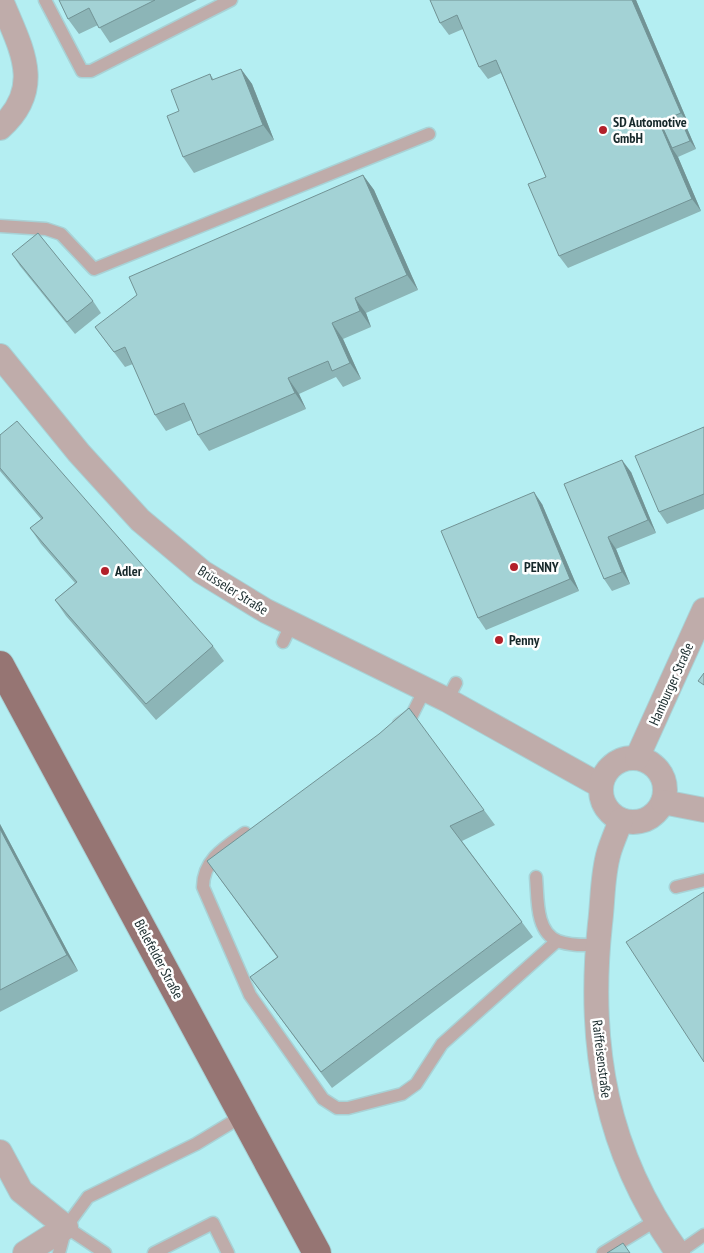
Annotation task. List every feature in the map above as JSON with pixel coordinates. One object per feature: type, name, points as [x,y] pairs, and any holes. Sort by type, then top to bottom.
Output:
[{"type":"main road","name":"Bielefelder Straße","points":[[0,665],[317,1253]]},
{"type":"street","points":[[0,128],[22,103],[27,82],[24,60],[1,0]]},
{"type":"street","name":"Brüsseler Straße","points":[[0,356],[79,453],[140,520],[202,572],[287,632],[425,690],[451,692],[528,743],[604,778]]},
{"type":"street","name":"Hamburger Straße","points":[[637,758],[704,610]]},
{"type":"street","points":[[637,758],[654,766],[661,774],[664,783],[663,802],[658,811],[646,820],[631,823],[621,820],[605,806],[604,778],[616,762],[637,758]]},
{"type":"street","points":[[663,802],[704,810]]},
{"type":"street","name":"Raiffeisenstraße","points":[[621,820],[608,854],[598,946],[596,1028],[606,1097],[627,1165],[655,1221],[678,1253]]},
{"type":"street","points":[[0,1152],[21,1192],[66,1227],[25,1253]]},
{"type":"lane","points":[[45,0],[82,71],[91,71],[231,0]]},
{"type":"lane","points":[[0,226],[37,228],[61,234],[94,269],[428,134]]},
{"type":"lane","points":[[388,732],[412,715],[425,690]]},
{"type":"lane","points":[[259,823],[219,852],[203,876],[203,887],[250,996],[323,1099],[337,1108],[348,1108],[402,1094],[416,1084],[442,1044],[558,941]]},
{"type":"lane","points":[[536,877],[541,921],[545,930],[558,941],[598,946]]},
{"type":"lane","points":[[676,887],[704,880]]},
{"type":"lane","points":[[59,1253],[66,1227],[88,1197],[196,1144],[244,1116]]},
{"type":"lane","points":[[603,1253],[655,1221]]},
{"type":"lane","points":[[154,1253],[213,1223],[228,1253]]},
{"type":"lane","points":[[66,1227],[105,1253]]},
{"type":"lane","points":[[678,1253],[704,1235]]},
{"type":"shaded area","points":[[0,0],[704,0],[704,1253],[0,1253]]},
{"type":"building","points":[[59,0],[155,0],[99,28],[89,8],[68,19]]},
{"type":"building","name":"SD Automotive GmbH","points":[[430,0],[632,0],[681,113],[659,122],[692,199],[559,256],[528,184],[546,177],[496,60],[479,67],[457,15],[440,23]]},
{"type":"building","points":[[241,69],[263,125],[183,157],[167,116],[179,111],[171,90],[210,74],[212,80]]},
{"type":"building","points":[[680,118],[690,141],[672,148],[662,126]]},
{"type":"building","points":[[363,175],[407,275],[355,298],[360,311],[332,323],[350,363],[332,371],[328,361],[288,378],[295,393],[198,435],[184,403],[155,415],[125,347],[114,352],[95,327],[137,295],[129,277]]},
{"type":"building","points":[[38,233],[93,301],[67,322],[12,254]]},
{"type":"building","name":"Adler","points":[[17,421],[213,646],[146,704],[55,600],[77,582],[30,528],[43,518],[0,468],[0,435]]},
{"type":"building","points":[[704,427],[704,494],[659,512],[635,456]]},
{"type":"building","points":[[622,460],[648,520],[608,537],[622,572],[604,579],[564,484]]},
{"type":"building","name":"PENNY","points":[[534,492],[570,579],[478,618],[441,531]]},
{"type":"building","points":[[704,673],[704,685],[698,681]]},
{"type":"building","points":[[409,708],[484,810],[450,826],[522,922],[321,1072],[250,977],[278,957],[207,861],[379,734]]},
{"type":"building","points":[[0,829],[67,955],[0,990]]},
{"type":"building","points":[[704,892],[704,1062],[626,942]]},
{"type":"building","points":[[623,1243],[630,1253],[607,1253]]},
{"type":"place","name":"SD Automotive GmbH","points":[[603,130]]},
{"type":"place","name":"PENNY","points":[[514,567]]},
{"type":"place","name":"Adler","points":[[105,571]]},
{"type":"place","name":"Penny","points":[[499,640]]}]
